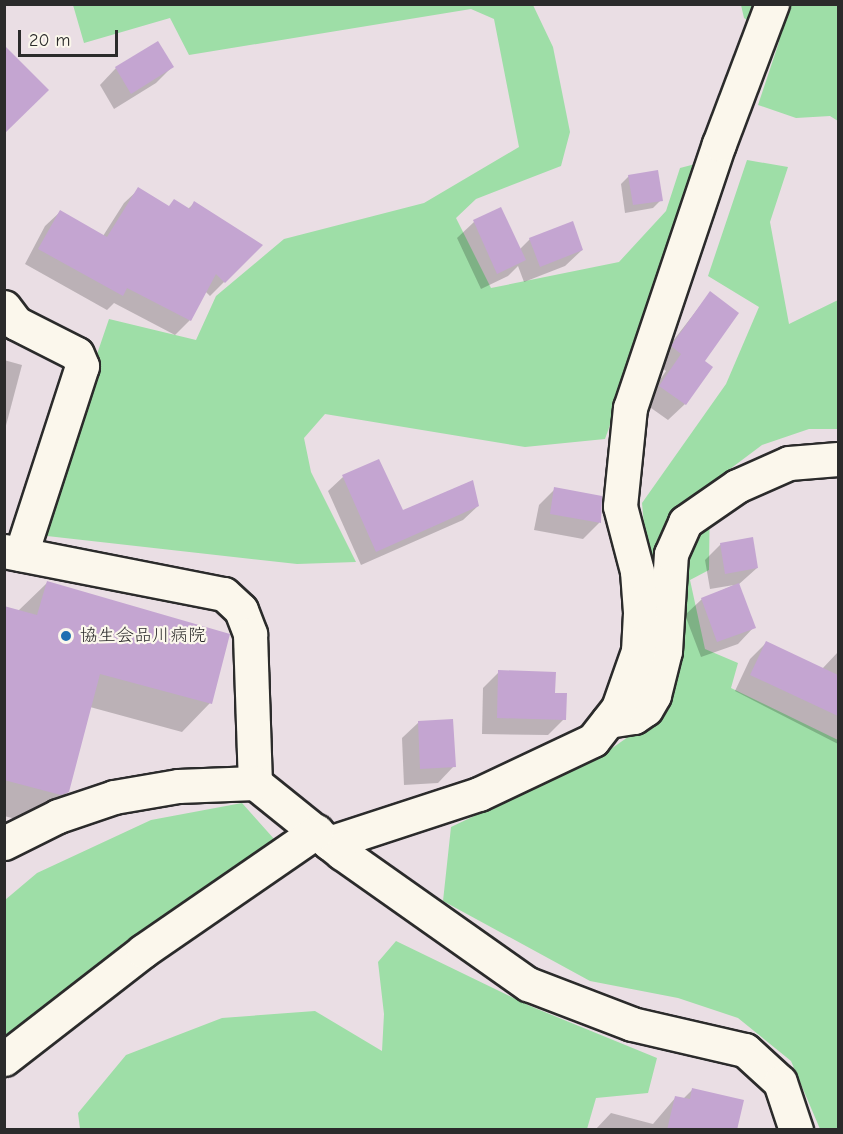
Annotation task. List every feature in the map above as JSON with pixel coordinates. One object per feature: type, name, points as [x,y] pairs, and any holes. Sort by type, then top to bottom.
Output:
[{"type":"street","points":[[4,1059],[143,951],[323,837],[479,794],[593,740],[618,708],[638,651],[637,571],[620,506],[630,408],[719,144],[772,4]]},
{"type":"street","points":[[4,307],[16,323],[77,354],[82,366],[13,553],[225,594],[241,610],[250,634],[255,783]]},
{"type":"street","points":[[608,721],[634,717],[646,709],[654,695],[665,651],[671,554],[685,522],[737,486],[789,463],[838,459]]},
{"type":"street","points":[[4,843],[58,816],[114,797],[177,786],[255,783],[323,837],[528,984],[632,1024],[745,1050],[780,1082],[796,1130]]},
{"type":"green space","points":[[73,5],[533,5],[553,47],[570,132],[561,166],[476,199],[456,218],[491,288],[619,262],[666,211],[680,168],[703,162],[605,439],[525,447],[325,414],[304,438],[311,472],[356,562],[297,564],[47,536],[56,474],[109,319],[196,340],[216,296],[284,239],[424,203],[519,147],[494,19],[471,9],[189,55],[170,18],[84,43]]},
{"type":"green space","points":[[741,5],[838,5],[838,121],[830,116],[796,118],[758,105],[779,42],[744,18]]},
{"type":"green space","points":[[747,160],[788,167],[770,222],[789,324],[838,300],[838,429],[809,429],[762,445],[710,484],[709,570],[690,580],[705,649],[738,663],[731,688],[838,740],[838,1129],[820,1129],[791,1061],[738,1018],[678,998],[590,981],[443,901],[451,827],[601,756],[662,713],[676,682],[681,626],[652,615],[642,503],[726,384],[759,307],[708,276]]},
{"type":"green space","points":[[242,803],[275,840],[122,944],[5,1044],[5,900],[37,873],[151,820]]},
{"type":"green space","points":[[396,941],[530,1006],[657,1058],[648,1093],[596,1098],[587,1129],[80,1129],[78,1113],[126,1055],[222,1018],[315,1011],[382,1051],[384,1014],[378,962]]},
{"type":"building","points":[[158,41],[174,67],[131,94],[115,67]]},
{"type":"building","points":[[4,45],[49,90],[4,134]]},
{"type":"building","points":[[658,170],[663,201],[633,205],[628,175]]},
{"type":"building","points":[[138,187],[169,206],[174,199],[190,209],[194,201],[263,245],[225,283],[216,274],[191,321],[127,288],[123,296],[38,249],[60,210],[107,237]]},
{"type":"building","points":[[501,207],[526,260],[497,274],[473,220]]},
{"type":"building","points":[[573,221],[583,250],[540,267],[529,238]]},
{"type":"building","points":[[710,291],[739,313],[705,361],[713,367],[686,405],[659,386],[681,354],[671,346]]},
{"type":"building","points":[[379,459],[403,510],[473,480],[479,506],[376,552],[342,475]]},
{"type":"building","points":[[554,487],[602,496],[601,523],[550,514]]},
{"type":"building","points":[[753,537],[758,568],[725,574],[720,543]]},
{"type":"building","points":[[47,581],[230,634],[212,704],[100,674],[69,792],[61,795],[4,780],[4,606],[37,615]]},
{"type":"building","points":[[739,583],[756,628],[717,642],[701,598]]},
{"type":"building","points":[[766,641],[838,675],[838,716],[750,675]]},
{"type":"building","points":[[498,670],[556,672],[555,693],[567,693],[566,720],[497,718]]},
{"type":"building","points":[[453,719],[456,767],[420,769],[418,721]]},
{"type":"building","points":[[692,1088],[744,1100],[737,1130],[667,1130],[675,1096],[690,1099]]},
{"type":"place","name":"協生会品川病院","points":[[66,636]]}]
